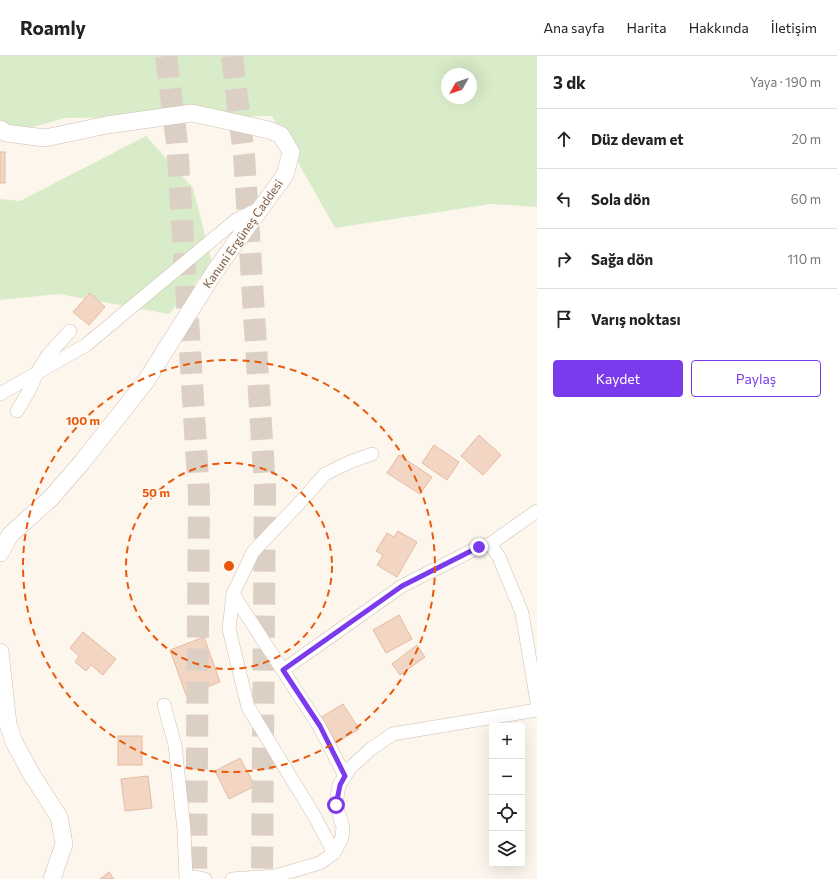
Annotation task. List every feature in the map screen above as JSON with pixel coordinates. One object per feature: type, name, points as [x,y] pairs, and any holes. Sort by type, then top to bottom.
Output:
[{"type":"street","name":"Kanuni Ergüneş Caddesi","points":[[0,129],[6,133],[45,138],[107,125],[192,113],[269,130],[281,135],[291,152],[285,175],[216,271],[146,381],[83,461],[51,498],[10,535],[0,553]]},
{"type":"street","points":[[0,394],[86,345],[236,220],[262,207]]},
{"type":"street","points":[[17,412],[48,355],[70,331]]},
{"type":"street","points":[[334,853],[315,817],[248,707],[229,629],[233,594],[253,552],[325,474],[350,462],[372,454]]},
{"type":"street","points":[[283,670],[402,586],[479,547],[490,544],[537,511]]},
{"type":"street","points":[[490,544],[499,557],[522,613],[537,702]]},
{"type":"street","points":[[233,594],[320,726],[345,776]]},
{"type":"street","points":[[0,652],[8,724],[14,742],[32,775],[59,817],[64,844],[52,879]]},
{"type":"street","points":[[164,705],[175,745],[184,830],[187,879],[195,877],[205,879]]},
{"type":"street","points":[[232,879],[274,876],[320,863],[334,853],[342,838],[343,827],[336,805],[340,785],[350,768],[372,748],[393,734],[537,710]]},
{"type":"green space","points":[[0,56],[537,56],[537,207],[491,204],[335,228],[272,116],[65,118],[0,136]]},
{"type":"green space","points":[[146,136],[193,188],[212,263],[169,314],[59,294],[0,300],[0,199],[20,201]]},
{"type":"building","points":[[0,152],[5,152],[5,183],[0,183]]},
{"type":"building","points":[[90,293],[105,307],[89,325],[73,312]]},
{"type":"building","points":[[479,435],[501,455],[483,475],[461,456]]},
{"type":"building","points":[[434,445],[459,462],[447,480],[422,463]]},
{"type":"building","points":[[399,455],[432,477],[420,494],[387,473]]},
{"type":"building","points":[[398,531],[417,542],[397,577],[377,565],[383,555],[376,551],[387,533],[394,537]]},
{"type":"building","points":[[399,615],[412,639],[386,653],[373,630]]},
{"type":"building","points":[[83,632],[116,659],[103,675],[91,665],[86,671],[75,662],[79,656],[70,648]]},
{"type":"building","points":[[204,637],[220,682],[186,695],[170,650]]},
{"type":"building","points":[[417,645],[425,657],[400,675],[392,664]]},
{"type":"building","points":[[343,704],[359,729],[336,743],[320,718]]},
{"type":"building","points":[[118,736],[142,736],[142,765],[118,765]]},
{"type":"building","points":[[240,758],[255,786],[229,799],[215,771]]},
{"type":"building","points":[[148,776],[152,808],[125,811],[121,779]]},
{"type":"building","points":[[109,872],[114,879],[100,879]]},
{"type":"tunnel","points":[[166,56],[177,143],[199,495],[196,879]]},
{"type":"tunnel","points":[[232,56],[244,155],[265,488],[262,879]]},
{"type":"route","points":[[336,805],[340,785],[345,776],[320,726],[283,670],[402,586],[479,547]]}]
